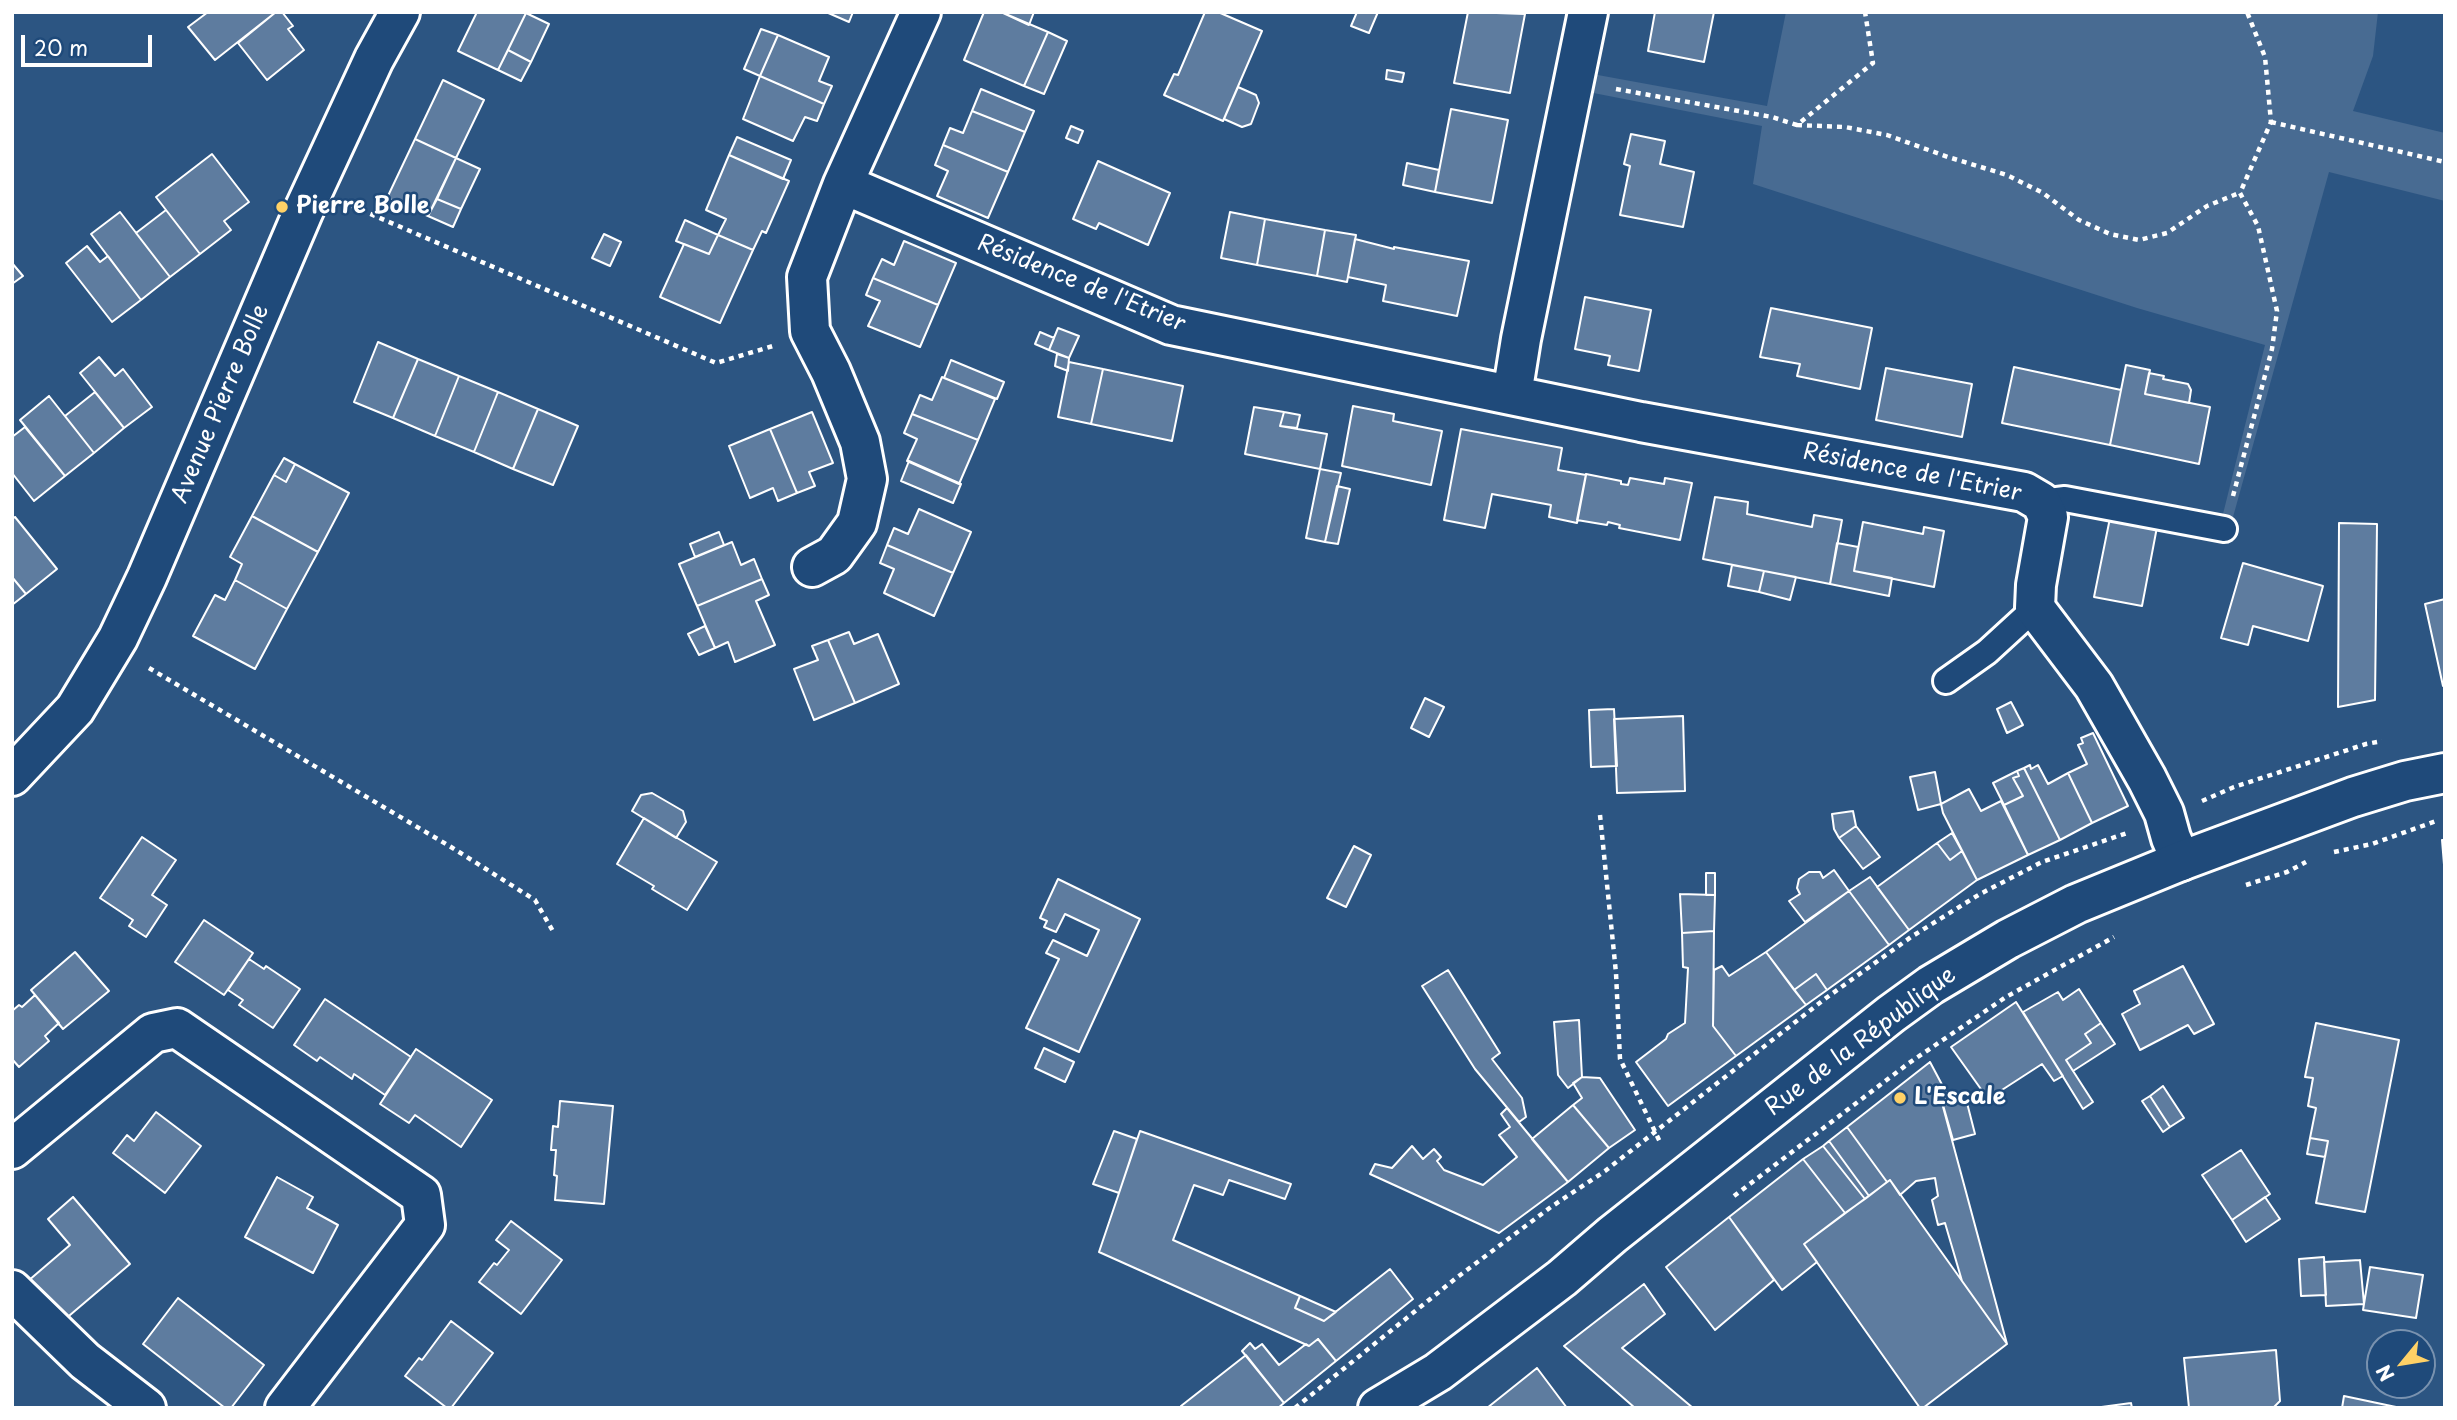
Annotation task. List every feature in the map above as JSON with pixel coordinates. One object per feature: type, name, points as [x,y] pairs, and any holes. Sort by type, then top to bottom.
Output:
[{"type":"street","points":[[374,59],[383,12]]},
{"type":"street","name":"Avenue Pierre Bolle","points":[[12,776],[75,709],[118,638],[147,577],[314,187],[374,59],[400,12]]},
{"type":"street","points":[[812,567],[834,555],[857,523],[867,479],[860,442],[831,372],[810,331],[807,277],[843,184],[921,12]]},
{"type":"street","points":[[1512,396],[1588,12]]},
{"type":"street","name":"Résidence de l'Etrier","points":[[843,184],[1171,325],[1641,422],[2024,492],[2040,502],[2048,517],[2036,585],[2035,608]]},
{"type":"street","points":[[2035,608],[2094,686],[2164,813],[2181,861]]},
{"type":"street","name":"Rue de la République","points":[[1378,1408],[1438,1372],[1507,1320],[1891,1014],[1931,985],[2008,939],[2064,910],[2181,861],[2353,797],[2405,781],[2445,773]]},
{"type":"street","points":[[12,1149],[153,1033],[177,1028],[421,1195],[425,1225],[285,1408]]},
{"type":"street","points":[[12,1290],[85,1361],[146,1408]]},
{"type":"lane","points":[[2040,502],[2065,499],[2224,529]]},
{"type":"lane","points":[[1946,681],[1987,652],[2035,608]]},
{"type":"path","points":[[1797,125],[1873,63],[1865,12]]},
{"type":"path","points":[[1574,79],[1772,117],[1797,125],[1845,127],[1887,135],[1948,158],[2007,175],[2043,193],[2079,220],[2110,234],[2139,240],[2167,233],[2207,206],[2239,193],[2271,122],[2265,57],[2247,12]]},
{"type":"path","points":[[2271,122],[2445,162]]},
{"type":"path","points":[[314,187],[349,205],[716,363],[782,344],[810,331]]},
{"type":"path","points":[[2224,529],[2272,349],[2277,312],[2258,226],[2239,193]]},
{"type":"path","points":[[149,668],[451,847],[535,900],[554,933]]},
{"type":"path","points":[[1600,816],[1616,973],[1620,1059],[1646,1114]]},
{"type":"path","points":[[2333,852],[2372,844],[2445,819]]},
{"type":"path","points":[[2238,888],[2287,872],[2309,861]]},
{"type":"path","points":[[1726,1203],[1931,1048],[2006,997],[2118,935]]},
{"type":"shaded area","points":[[1786,12],[2378,12],[2373,56],[2353,111],[2445,133],[2445,201],[2329,172],[2233,517],[2223,514],[2265,345],[2137,308],[1753,184],[1762,126],[1573,89],[1576,71],[1767,106]]},
{"type":"building","points":[[208,12],[276,12],[215,60],[188,27]]},
{"type":"building","points":[[276,12],[282,12],[293,26],[288,29],[304,50],[267,80],[238,43]]},
{"type":"building","points":[[477,12],[526,13],[498,70],[458,51]]},
{"type":"building","points":[[826,12],[853,12],[849,22]]},
{"type":"building","points":[[984,12],[1001,12],[1048,32],[1024,86],[964,60]]},
{"type":"building","points":[[1001,12],[1034,12],[1029,25]]},
{"type":"building","points":[[1205,12],[1218,12],[1262,31],[1223,121],[1164,95],[1174,74],[1178,75]]},
{"type":"building","points":[[1357,12],[1378,12],[1369,33],[1351,26]]},
{"type":"building","points":[[1468,12],[1525,14],[1510,93],[1454,83]]},
{"type":"building","points":[[1655,12],[1714,12],[1704,62],[1648,51]]},
{"type":"building","points":[[526,13],[549,24],[531,62],[508,50]]},
{"type":"building","points":[[761,29],[778,35],[760,76],[744,69]]},
{"type":"building","points":[[1048,32],[1067,41],[1044,94],[1024,86]]},
{"type":"building","points":[[778,35],[829,57],[819,81],[832,86],[824,104],[760,76]]},
{"type":"building","points":[[508,50],[531,62],[521,81],[498,70]]},
{"type":"building","points":[[1387,70],[1404,73],[1402,82],[1386,79]]},
{"type":"building","points":[[760,76],[824,104],[817,121],[805,117],[793,141],[743,119]]},
{"type":"building","points":[[443,80],[484,100],[456,158],[415,139]]},
{"type":"building","points":[[1238,87],[1256,95],[1259,103],[1251,124],[1242,127],[1224,119]]},
{"type":"building","points":[[981,89],[1034,111],[1025,132],[972,111]]},
{"type":"building","points":[[1451,109],[1508,120],[1492,203],[1435,192]]},
{"type":"building","points":[[972,111],[1025,132],[1008,172],[943,145],[950,128],[963,133]]},
{"type":"building","points":[[1071,126],[1083,131],[1078,143],[1066,138]]},
{"type":"building","points":[[1631,134],[1665,141],[1660,164],[1694,172],[1683,227],[1620,215],[1630,166],[1624,164]]},
{"type":"building","points":[[737,137],[791,160],[783,179],[729,155]]},
{"type":"building","points":[[415,139],[456,158],[428,216],[387,198]]},
{"type":"building","points":[[943,145],[1008,172],[988,218],[937,196],[948,171],[935,165]]},
{"type":"building","points":[[212,154],[249,202],[224,221],[231,230],[200,254],[156,197]]},
{"type":"building","points":[[729,155],[789,181],[766,233],[762,231],[753,250],[718,235],[726,219],[706,210]]},
{"type":"building","points":[[456,158],[480,169],[461,209],[437,199]]},
{"type":"building","points":[[1098,161],[1170,193],[1148,245],[1099,223],[1096,229],[1073,219]]},
{"type":"building","points":[[1407,163],[1439,170],[1435,192],[1403,185]]},
{"type":"building","points":[[437,199],[461,209],[453,227],[428,216]]},
{"type":"building","points":[[166,210],[200,254],[170,277],[136,233]]},
{"type":"building","points":[[120,212],[170,277],[141,300],[91,234]]},
{"type":"building","points":[[1230,212],[1265,219],[1257,265],[1221,258]]},
{"type":"building","points":[[1265,219],[1325,230],[1317,276],[1257,265]]},
{"type":"building","points":[[685,220],[718,235],[709,254],[676,241]]},
{"type":"building","points":[[1325,230],[1356,235],[1347,282],[1317,276]]},
{"type":"building","points":[[604,234],[621,242],[610,266],[592,258]]},
{"type":"building","points":[[718,235],[753,250],[720,323],[660,297],[684,244],[709,254]]},
{"type":"building","points":[[1355,239],[1394,249],[1469,261],[1457,316],[1383,301],[1386,285],[1348,277]]},
{"type":"building","points":[[904,241],[956,263],[938,305],[873,278],[882,259],[894,265]]},
{"type":"building","points":[[87,246],[100,262],[108,256],[141,300],[112,322],[66,263]]},
{"type":"building","points":[[12,263],[23,276],[12,284]]},
{"type":"building","points":[[873,278],[938,305],[920,347],[868,326],[880,301],[866,295]]},
{"type":"building","points":[[1585,297],[1651,310],[1639,371],[1608,365],[1610,356],[1575,349]]},
{"type":"building","points":[[1771,308],[1872,328],[1860,389],[1797,376],[1800,364],[1760,357]]},
{"type":"building","points":[[1058,328],[1079,336],[1069,358],[1049,350]]},
{"type":"building","points":[[1040,332],[1054,338],[1049,350],[1035,344]]},
{"type":"building","points":[[378,342],[418,359],[393,418],[354,402]]},
{"type":"building","points":[[1057,354],[1069,358],[1068,371],[1055,366]]},
{"type":"building","points":[[99,357],[115,376],[123,369],[152,407],[124,428],[80,373]]},
{"type":"building","points":[[418,359],[459,376],[435,436],[393,418]]},
{"type":"building","points":[[951,360],[1004,382],[997,399],[944,378]]},
{"type":"building","points":[[1069,362],[1103,369],[1091,424],[1058,417]]},
{"type":"building","points":[[2126,365],[2150,370],[2145,394],[2210,407],[2199,464],[2110,445]]},
{"type":"building","points":[[2014,367],[2121,390],[2110,445],[2002,423]]},
{"type":"building","points":[[1886,368],[1972,384],[1962,437],[1876,420]]},
{"type":"building","points":[[1103,369],[1183,386],[1172,441],[1091,424]]},
{"type":"building","points":[[2149,373],[2188,384],[2191,390],[2189,403],[2145,394]]},
{"type":"building","points":[[459,376],[498,392],[474,452],[435,436]]},
{"type":"building","points":[[942,377],[995,399],[978,440],[912,414],[920,395],[932,400]]},
{"type":"building","points":[[95,392],[124,428],[94,453],[65,416]]},
{"type":"building","points":[[498,392],[538,409],[513,469],[474,452]]},
{"type":"building","points":[[49,396],[94,453],[65,476],[20,420]]},
{"type":"building","points":[[1353,406],[1394,414],[1393,421],[1442,431],[1431,485],[1342,466]]},
{"type":"building","points":[[1254,407],[1284,412],[1280,426],[1327,434],[1320,469],[1245,454]]},
{"type":"building","points":[[538,409],[578,426],[553,485],[513,469]]},
{"type":"building","points":[[812,412],[833,463],[809,472],[815,486],[797,493],[770,429]]},
{"type":"building","points":[[1284,412],[1300,415],[1297,428],[1280,426]]},
{"type":"building","points":[[912,414],[978,440],[959,484],[907,461],[917,439],[904,433]]},
{"type":"building","points":[[25,427],[65,476],[34,501],[12,473],[12,437]]},
{"type":"building","points":[[770,429],[797,493],[778,501],[773,488],[750,498],[729,446]]},
{"type":"building","points":[[1461,429],[1562,448],[1558,470],[1586,475],[1577,523],[1549,517],[1551,505],[1492,494],[1485,528],[1444,520]]},
{"type":"building","points":[[284,458],[295,464],[286,482],[274,475]]},
{"type":"building","points":[[909,461],[961,484],[953,503],[901,481]]},
{"type":"building","points":[[295,464],[349,493],[318,552],[252,516],[274,475],[286,482]]},
{"type":"building","points":[[1320,469],[1341,473],[1325,542],[1306,538]]},
{"type":"building","points":[[1586,474],[1628,485],[1630,478],[1664,484],[1665,478],[1692,483],[1680,540],[1619,528],[1620,525],[1608,522],[1607,525],[1577,520]]},
{"type":"building","points":[[1337,486],[1350,489],[1338,544],[1325,542]]},
{"type":"building","points":[[1715,497],[1748,502],[1747,514],[1812,527],[1814,515],[1842,520],[1830,584],[1703,559]]},
{"type":"building","points":[[919,509],[971,532],[953,573],[887,545],[894,528],[908,534]]},
{"type":"building","points":[[252,516],[318,552],[287,609],[235,580],[242,564],[230,557]]},
{"type":"building","points":[[15,517],[57,569],[26,594],[12,577],[12,519]]},
{"type":"building","points":[[2110,518],[2157,527],[2142,606],[2094,597]]},
{"type":"building","points":[[1863,522],[1923,534],[1924,527],[1944,531],[1934,587],[1854,571]]},
{"type":"building","points":[[2339,523],[2377,524],[2375,700],[2338,707]]},
{"type":"building","points":[[719,532],[724,545],[695,557],[690,544]]},
{"type":"building","points":[[732,542],[741,565],[754,559],[762,579],[697,606],[679,564]]},
{"type":"building","points":[[1837,543],[1858,547],[1854,571],[1892,578],[1889,596],[1830,584]]},
{"type":"building","points":[[887,545],[953,573],[934,616],[884,593],[894,569],[880,563]]},
{"type":"building","points":[[2243,563],[2323,586],[2308,641],[2253,626],[2248,645],[2221,638]]},
{"type":"building","points":[[1732,565],[1764,571],[1759,592],[1728,586]]},
{"type":"building","points":[[1764,571],[1796,577],[1790,600],[1759,592]]},
{"type":"building","points":[[12,577],[26,594],[12,605]]},
{"type":"building","points":[[762,579],[769,595],[756,601],[775,645],[735,662],[728,642],[715,648],[697,606]]},
{"type":"building","points":[[235,580],[287,609],[255,669],[193,636],[215,595],[225,600]]},
{"type":"building","points":[[2445,599],[2445,686],[2443,686],[2425,604]]},
{"type":"building","points":[[705,626],[715,648],[699,655],[688,634]]},
{"type":"building","points":[[849,632],[854,644],[878,634],[899,684],[855,703],[828,640]]},
{"type":"building","points":[[828,640],[855,703],[814,720],[794,669],[818,660],[812,646]]},
{"type":"building","points":[[1425,698],[1444,707],[1429,737],[1411,728]]},
{"type":"building","points":[[2011,702],[2023,725],[2007,733],[1997,709]]},
{"type":"building","points":[[1614,709],[1617,766],[1591,767],[1589,710]]},
{"type":"building","points":[[1683,716],[1685,791],[1617,793],[1614,719]]},
{"type":"building","points":[[2093,733],[2128,806],[2092,823],[2068,773],[2087,764],[2078,745],[2083,743],[2081,738]]},
{"type":"building","points":[[2030,765],[2031,769],[2038,765],[2048,784],[2068,773],[2092,823],[2060,840],[2024,768]]},
{"type":"building","points":[[2024,768],[2060,840],[2028,855],[2004,805],[2023,796],[2013,778],[2019,776],[2017,771]]},
{"type":"building","points":[[2017,771],[2019,776],[2013,778],[2023,796],[2004,805],[1993,783]]},
{"type":"building","points":[[1935,772],[1941,804],[1918,810],[1910,777]]},
{"type":"building","points":[[1969,789],[1981,811],[2001,801],[2028,855],[1977,880],[1941,804]]},
{"type":"building","points":[[652,793],[683,811],[686,822],[676,838],[632,811],[641,795]]},
{"type":"building","points":[[1853,811],[1856,826],[1839,838],[1834,829],[1832,814]]},
{"type":"building","points":[[644,818],[717,862],[687,910],[617,864]]},
{"type":"building","points":[[1856,826],[1880,857],[1863,869],[1839,838]]},
{"type":"building","points":[[1952,833],[1962,851],[1950,860],[1937,843]]},
{"type":"building","points":[[142,837],[176,860],[152,895],[167,905],[146,937],[129,926],[133,920],[100,898]]},
{"type":"building","points":[[2442,840],[2445,840],[2445,877]]},
{"type":"building","points":[[1937,843],[1950,860],[1962,851],[1977,880],[1909,930],[1877,887]]},
{"type":"building","points":[[1354,846],[1371,855],[1346,907],[1327,898]]},
{"type":"building","points":[[1834,870],[1849,891],[1805,922],[1789,901],[1800,894],[1797,888],[1799,879],[1809,872],[1820,872],[1823,878]]},
{"type":"building","points":[[1706,873],[1715,873],[1715,895],[1706,895]]},
{"type":"building","points":[[1870,877],[1909,930],[1889,945],[1849,891]]},
{"type":"building","points":[[1058,879],[1140,919],[1079,1052],[1026,1028],[1059,959],[1046,953],[1053,940],[1087,956],[1099,930],[1065,914],[1056,932],[1044,927],[1047,921],[1040,918]]},
{"type":"building","points":[[1849,891],[1889,945],[1827,990],[1816,974],[1794,990],[1766,952]]},
{"type":"building","points":[[1680,894],[1715,895],[1714,931],[1682,933]]},
{"type":"building","points":[[204,920],[253,953],[224,995],[175,962]]},
{"type":"building","points":[[1714,931],[1713,1026],[1736,1056],[1668,1106],[1636,1062],[1685,1023],[1688,968],[1683,967],[1682,933]]},
{"type":"building","points":[[75,952],[109,991],[63,1029],[31,990]]},
{"type":"building","points":[[1766,952],[1806,1005],[1736,1056],[1713,1026],[1714,970],[1722,966],[1729,976]]},
{"type":"building","points":[[249,959],[264,969],[266,966],[300,989],[273,1028],[239,1005],[243,1000],[228,990]]},
{"type":"building","points":[[2183,966],[2214,1024],[2194,1034],[2188,1025],[2140,1050],[2122,1014],[2140,1004],[2134,991]]},
{"type":"building","points":[[1448,970],[1500,1053],[1492,1059],[1522,1098],[1526,1117],[1519,1122],[1475,1069],[1422,986]]},
{"type":"building","points":[[1816,974],[1827,990],[1806,1005],[1794,990]]},
{"type":"building","points":[[2079,989],[2101,1023],[2085,1034],[2091,1043],[2066,1060],[2093,1102],[2083,1109],[2023,1012],[2058,992],[2063,1000]]},
{"type":"building","points":[[35,995],[59,1023],[45,1036],[49,1041],[19,1067],[12,1059],[12,1011],[19,1005],[22,1007]]},
{"type":"building","points":[[325,999],[411,1057],[385,1095],[354,1074],[352,1079],[320,1057],[317,1061],[294,1045]]},
{"type":"building","points":[[2016,1002],[2063,1076],[2054,1081],[2042,1064],[1988,1099],[1951,1047]]},
{"type":"building","points":[[1579,1020],[1582,1077],[1568,1088],[1558,1075],[1554,1022]]},
{"type":"building","points":[[2101,1023],[2115,1044],[2073,1071],[2066,1060],[2091,1043],[2085,1034]]},
{"type":"building","points":[[2316,1023],[2399,1040],[2365,1212],[2316,1203],[2328,1141],[2310,1138],[2316,1108],[2308,1106],[2313,1078],[2305,1077]]},
{"type":"building","points":[[1044,1048],[1074,1062],[1065,1082],[1035,1068]]},
{"type":"building","points":[[416,1049],[492,1100],[461,1147],[415,1115],[409,1123],[380,1104]]},
{"type":"building","points":[[1930,1062],[1947,1094],[1942,1103],[2007,1344],[1962,1281],[1945,1223],[1938,1225],[1932,1200],[1938,1196],[1935,1178],[1916,1181],[1900,1195],[1890,1180],[1887,1182],[1847,1127]]},
{"type":"building","points":[[1582,1077],[1600,1078],[1635,1130],[1609,1148],[1573,1105],[1582,1098],[1573,1083]]},
{"type":"building","points":[[2163,1086],[2184,1118],[2170,1127],[2150,1096]]},
{"type":"building","points":[[2150,1096],[2170,1127],[2163,1132],[2142,1101]]},
{"type":"building","points":[[1966,1099],[1975,1134],[1953,1140],[1943,1105]]},
{"type":"building","points":[[560,1101],[613,1106],[604,1204],[555,1200],[556,1150],[551,1150],[553,1126],[558,1127]]},
{"type":"building","points":[[1573,1105],[1609,1148],[1568,1182],[1532,1139]]},
{"type":"building","points":[[1507,1108],[1568,1182],[1499,1233],[1370,1174],[1375,1164],[1392,1168],[1412,1146],[1423,1159],[1434,1149],[1441,1157],[1437,1161],[1444,1170],[1483,1185],[1517,1157],[1499,1135],[1510,1127],[1501,1114]]},
{"type":"building","points":[[156,1112],[201,1146],[165,1193],[113,1153],[127,1135],[134,1141]]},
{"type":"building","points":[[1847,1127],[1887,1182],[1869,1196],[1829,1141]]},
{"type":"building","points":[[1114,1131],[1137,1139],[1119,1193],[1093,1184]]},
{"type":"building","points":[[1140,1131],[1291,1184],[1285,1199],[1229,1180],[1223,1195],[1194,1185],[1173,1240],[1300,1296],[1295,1308],[1324,1321],[1390,1269],[1413,1299],[1336,1361],[1318,1339],[1309,1346],[1099,1252]]},
{"type":"building","points":[[2310,1138],[2328,1141],[2325,1157],[2307,1154]]},
{"type":"building","points":[[1829,1141],[1869,1196],[1865,1199],[1823,1146]]},
{"type":"building","points":[[1823,1146],[1865,1199],[1845,1213],[1803,1159]]},
{"type":"building","points":[[2241,1150],[2270,1194],[2232,1220],[2202,1175]]},
{"type":"building","points":[[1803,1159],[1845,1213],[1804,1244],[1817,1262],[1782,1290],[1729,1217]]},
{"type":"building","points":[[277,1177],[313,1197],[307,1208],[338,1225],[313,1273],[245,1237]]},
{"type":"building","points":[[1890,1180],[2007,1344],[1923,1408],[1920,1408],[1804,1244]]},
{"type":"building","points":[[73,1197],[130,1264],[63,1321],[28,1281],[70,1245],[48,1219]]},
{"type":"building","points":[[2265,1197],[2280,1219],[2246,1242],[2232,1220]]},
{"type":"building","points":[[1729,1217],[1774,1280],[1715,1330],[1666,1267]]},
{"type":"building","points":[[511,1221],[562,1260],[521,1314],[479,1282],[509,1250],[496,1240]]},
{"type":"building","points":[[2324,1257],[2326,1295],[2301,1296],[2299,1259]]},
{"type":"building","points":[[2360,1260],[2364,1304],[2326,1306],[2324,1262]]},
{"type":"building","points":[[2370,1267],[2423,1275],[2416,1318],[2363,1310]]},
{"type":"building","points":[[1644,1284],[1665,1314],[1622,1348],[1693,1408],[1635,1408],[1564,1346]]},
{"type":"building","points":[[1300,1296],[1336,1312],[1324,1321],[1295,1308]]},
{"type":"building","points":[[178,1298],[264,1365],[231,1408],[225,1408],[143,1344]]},
{"type":"building","points":[[451,1321],[493,1353],[451,1408],[447,1408],[405,1376],[419,1358],[422,1360]]},
{"type":"building","points":[[1318,1339],[1336,1361],[1284,1403],[1242,1351],[1250,1343],[1255,1349],[1262,1344],[1279,1365],[1306,1344],[1309,1346]]},
{"type":"building","points":[[2276,1350],[2280,1401],[2273,1408],[2189,1408],[2184,1358]]},
{"type":"building","points":[[1246,1355],[1284,1403],[1278,1408],[1182,1408],[1181,1406]]},
{"type":"building","points":[[1537,1368],[1567,1408],[1487,1408]]},
{"type":"building","points":[[2344,1396],[2396,1407],[2342,1408]]},
{"type":"building","points":[[2131,1403],[2132,1408],[2094,1408]]},
{"type":"place","name":"Pierre Bolle","points":[[282,207]]},
{"type":"place","name":"L'Escale","points":[[1900,1098]]}]
